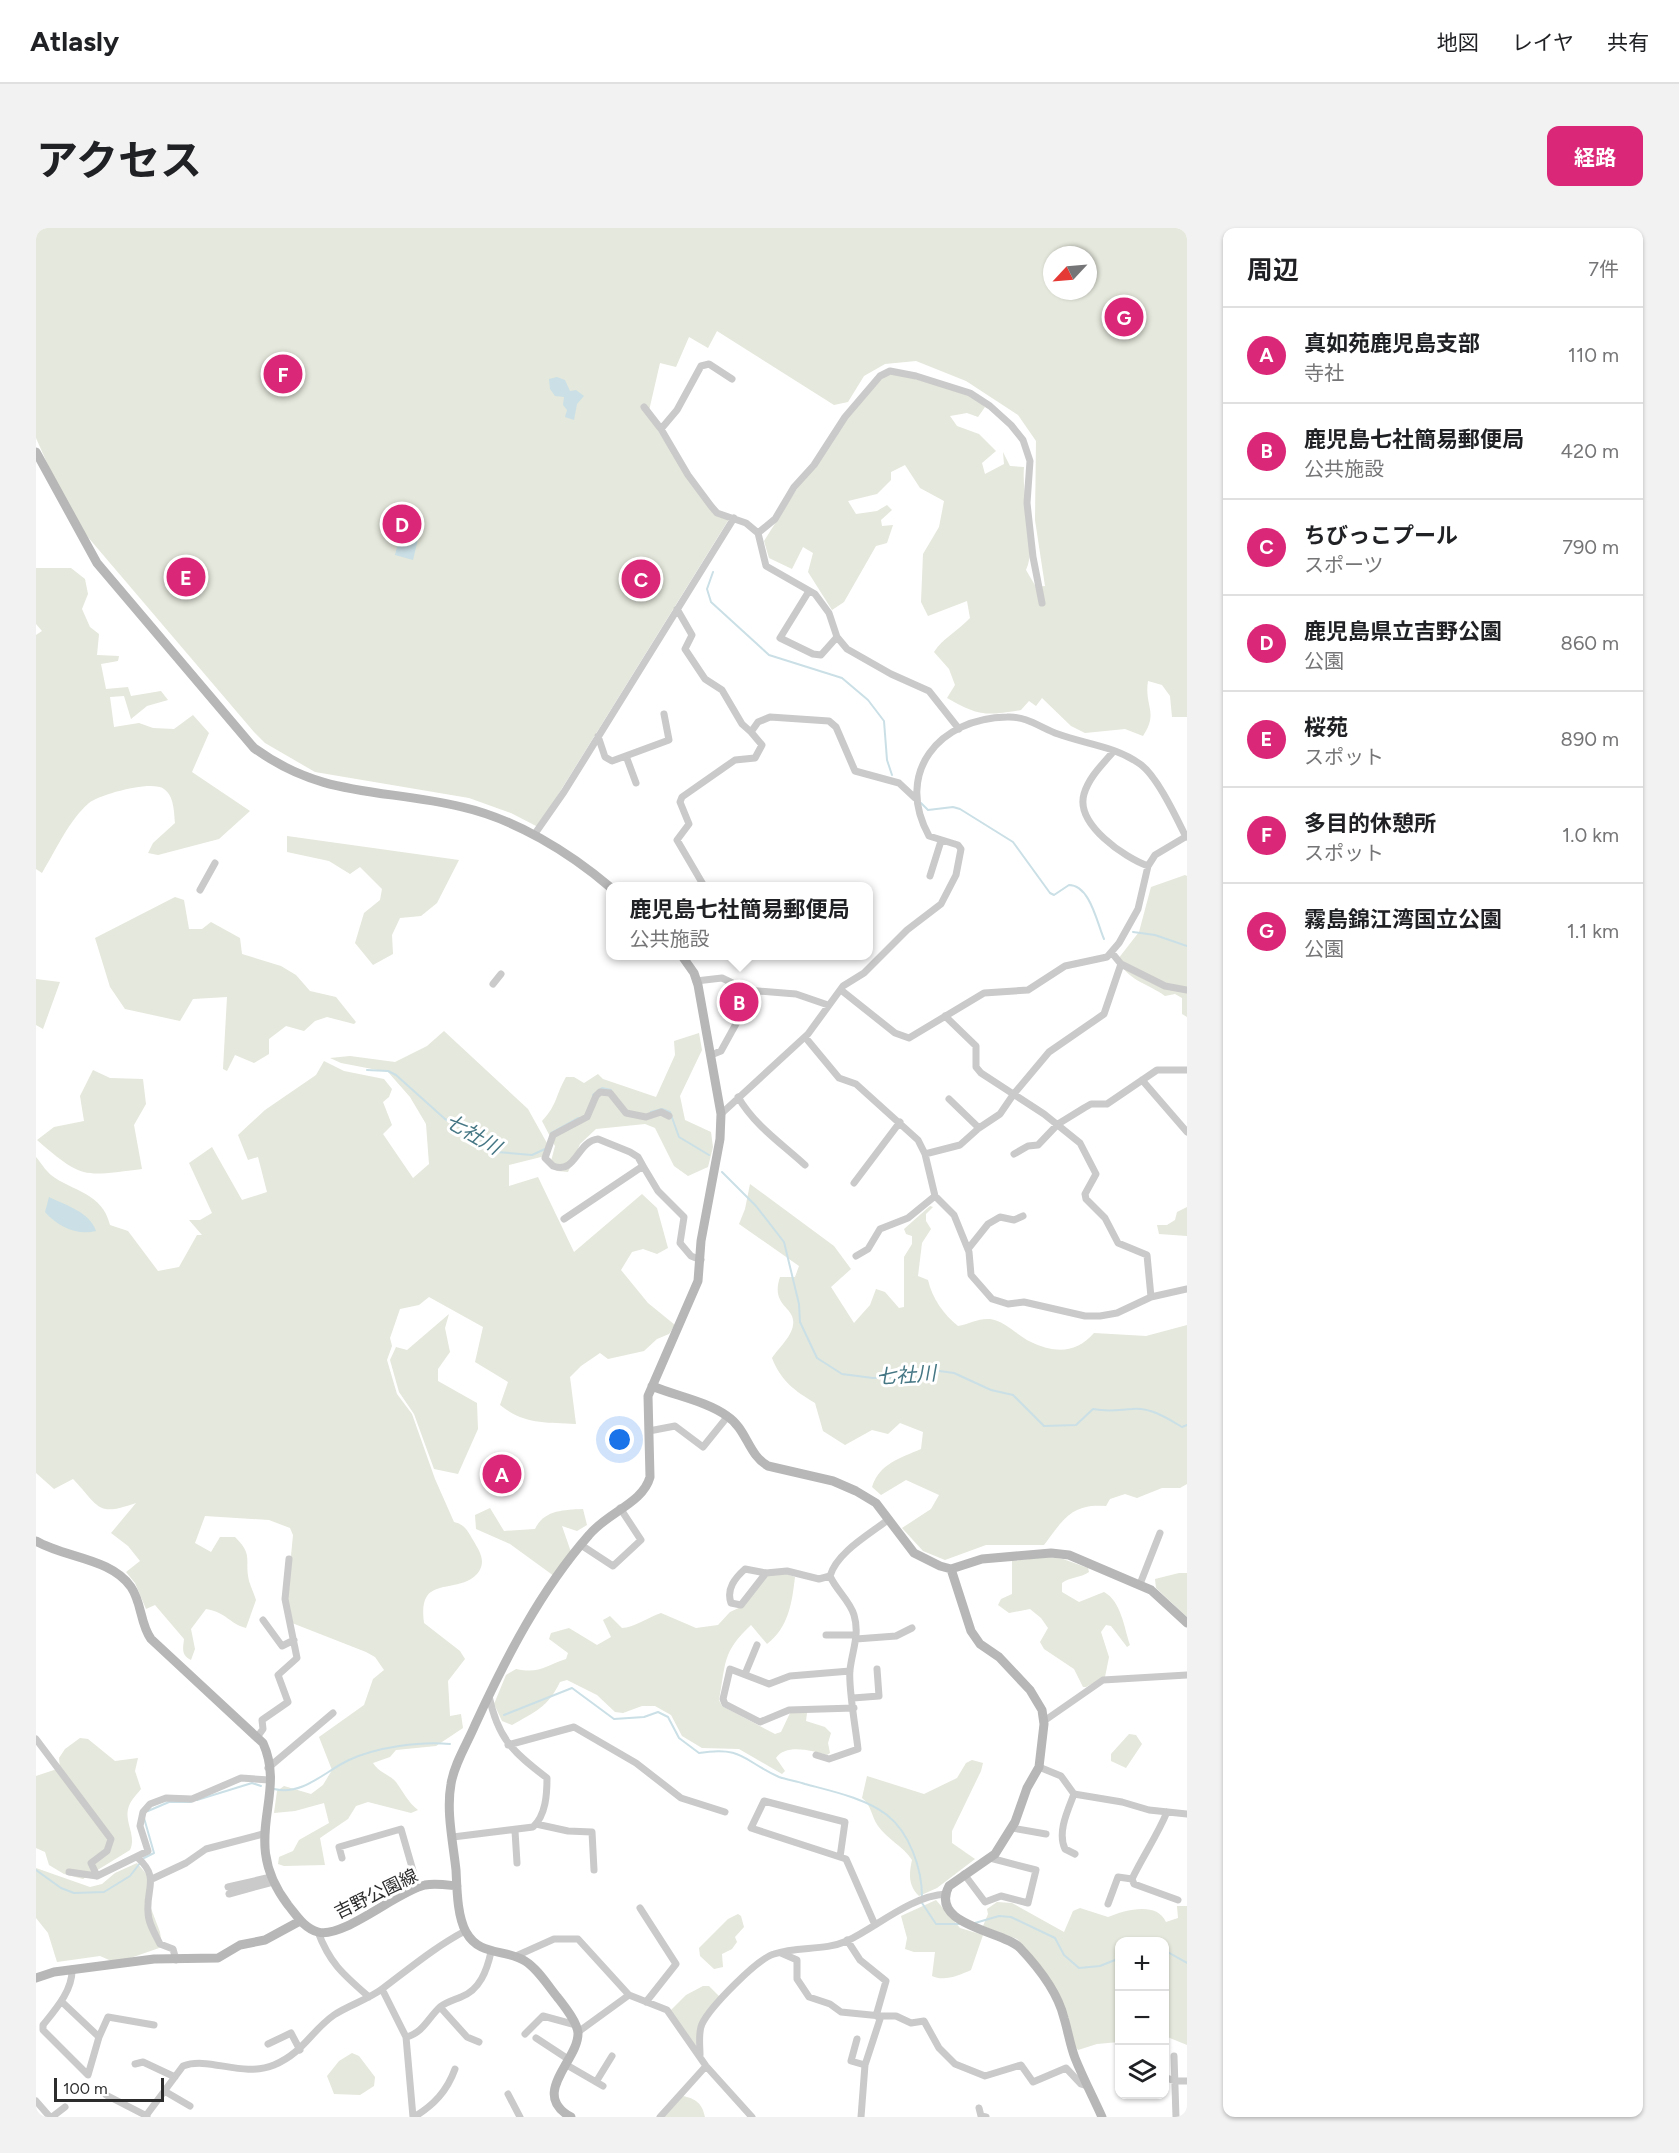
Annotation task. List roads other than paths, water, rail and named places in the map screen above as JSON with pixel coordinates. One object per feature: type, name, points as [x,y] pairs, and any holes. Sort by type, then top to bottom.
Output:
[{"type":"street","points":[[661,429],[677,410],[701,366],[709,364],[732,379]]},
{"type":"street","points":[[758,533],[775,519],[794,487],[814,465],[845,417],[880,376],[890,371],[916,376],[970,393],[990,406],[1011,425],[1023,440],[1030,461],[1028,503],[1033,557],[1042,603]]},
{"type":"street","points":[[644,407],[661,429],[699,491],[717,513],[734,518],[758,533],[766,566],[809,591],[829,613],[837,637],[854,653],[891,674],[929,691],[959,729]]},
{"type":"street","points":[[36,452],[97,563],[254,748],[279,765],[314,781],[343,788],[462,807],[503,821],[534,835],[606,883]]},
{"type":"street","points":[[534,835],[734,518]]},
{"type":"street","points":[[809,591],[780,638],[813,654],[821,655],[837,637]]},
{"type":"street","points":[[677,609],[692,635],[686,649],[688,657],[705,679],[722,690],[742,724],[762,745],[755,758],[735,760],[682,797],[680,802],[689,824],[677,840],[702,882]]},
{"type":"street","points":[[598,736],[605,757],[612,761],[669,740],[664,714]]},
{"type":"street","points":[[751,732],[758,722],[770,717],[828,721],[836,727],[855,771],[899,783],[915,798]]},
{"type":"street","points":[[722,1113],[805,1037],[841,990],[864,973],[907,930],[945,898],[962,855],[958,845],[929,836],[917,810],[915,798],[920,769],[928,751],[937,742],[959,729],[1007,717],[1025,719],[1056,734],[1099,744],[1139,763],[1148,772],[1186,836],[1155,855],[1148,866],[1138,909],[1112,953],[1101,959],[1065,966],[1028,990],[984,993],[914,1037],[903,1037],[841,990]]},
{"type":"street","points":[[1113,752],[1090,778],[1082,802],[1085,812],[1104,840],[1148,866]]},
{"type":"street","points":[[626,756],[636,783]]},
{"type":"street","points":[[930,876],[941,841]]},
{"type":"street","points":[[200,890],[215,863]]},
{"type":"street","points":[[1112,953],[1121,964],[1165,986],[1187,990]]},
{"type":"street","points":[[570,2117],[559,2106],[555,2084],[578,2040],[577,2028],[537,1973],[516,1956],[491,1952],[473,1942],[465,1931],[457,1886],[451,1783],[489,1696],[525,1624],[581,1545],[599,1524],[636,1499],[648,1485],[648,1396],[692,1299],[701,1260],[701,1241],[720,1139],[722,1113],[696,981],[684,960]]},
{"type":"street","points":[[925,1154],[960,1145],[1000,1114],[1049,1052],[1104,1014],[1121,964]]},
{"type":"street","points":[[493,984],[501,974]]},
{"type":"street","points":[[696,981],[722,978],[747,990],[788,993],[828,1005]]},
{"type":"street","points":[[945,1016],[976,1046],[976,1067],[981,1073],[1058,1124],[1084,1149],[1096,1174],[1085,1194],[1090,1204],[1105,1218],[1118,1243],[1147,1255],[1151,1297]]},
{"type":"street","points":[[711,1054],[721,1051],[737,1022]]},
{"type":"street","points":[[805,1037],[839,1078],[856,1084],[878,1107],[900,1122],[918,1140],[925,1154],[934,1196],[954,1215],[968,1249],[971,1275],[992,1299],[1000,1303],[1024,1302],[1085,1316],[1100,1316],[1117,1313],[1151,1297],[1187,1289]]},
{"type":"street","points":[[1014,1154],[1044,1141],[1058,1124],[1091,1104],[1107,1104],[1157,1071],[1187,1070]]},
{"type":"street","points":[[1142,1080],[1187,1132]]},
{"type":"street","points":[[669,1116],[661,1112],[646,1116],[626,1113],[610,1093],[600,1092],[587,1117],[553,1135],[545,1158],[552,1166],[564,1167],[575,1160],[585,1144],[598,1139],[638,1157],[658,1191],[684,1217],[680,1244],[691,1256],[701,1260]]},
{"type":"street","points":[[738,1097],[748,1115],[767,1135],[805,1166]]},
{"type":"street","points":[[949,1099],[979,1128]]},
{"type":"street","points":[[854,1183],[900,1122]]},
{"type":"street","points":[[564,1219],[643,1166]]},
{"type":"street","points":[[856,1256],[868,1249],[880,1229],[908,1218],[934,1196]]},
{"type":"street","points":[[968,1249],[988,1224],[1000,1216],[1014,1220],[1023,1216]]},
{"type":"street","points":[[652,1386],[728,1416],[744,1431],[760,1462],[784,1471],[846,1485],[876,1503],[914,1553],[951,1569],[982,1559],[1051,1552],[1078,1558],[1140,1584],[1158,1596],[1187,1623]]},
{"type":"street","points":[[649,1431],[675,1426],[703,1447],[728,1416]]},
{"type":"street","points":[[581,1545],[613,1566],[641,1540],[620,1508]]},
{"type":"street","points":[[766,1573],[741,1605],[731,1603],[729,1593],[732,1582],[742,1570],[749,1568],[766,1573],[787,1571],[819,1580],[830,1576],[834,1567],[849,1551],[889,1519]]},
{"type":"street","points":[[1140,1584],[1160,1533]]},
{"type":"street","points":[[36,1541],[111,1570],[125,1581],[135,1594],[146,1632],[151,1639],[212,1698],[258,1736],[263,1729],[262,1720],[288,1702],[278,1675],[296,1662],[294,1640],[285,1599],[289,1559]]},
{"type":"street","points":[[700,2055],[701,2026],[708,2014],[767,1957],[781,1952],[847,1941],[909,1907],[941,1894],[964,1874],[990,1858],[1012,1828],[1021,1810],[1027,1788],[1039,1767],[1044,1721],[1042,1710],[1030,1690],[999,1657],[980,1644],[971,1631],[951,1569]]},
{"type":"street","points":[[816,1755],[829,1759],[858,1749],[850,1671],[856,1637],[852,1607],[840,1595],[830,1576]]},
{"type":"street","points":[[263,1620],[282,1646],[294,1640]]},
{"type":"street","points":[[826,1635],[896,1636],[912,1628]]},
{"type":"street","points":[[745,1674],[757,1645]]},
{"type":"street","points":[[850,1671],[790,1676],[769,1684],[730,1669],[723,1699],[725,1704],[760,1722],[789,1710],[854,1708]]},
{"type":"street","points":[[853,1698],[879,1696],[877,1669]]},
{"type":"street","points":[[1044,1721],[1103,1680],[1187,1675]]},
{"type":"street","points":[[489,1696],[495,1723],[508,1745],[547,1778],[547,1795],[536,1824]]},
{"type":"street","points":[[268,1768],[333,1713]]},
{"type":"street","points":[[508,1745],[574,1727],[636,1762],[681,1798],[725,1812]]},
{"type":"street","name":"吉野公園線","points":[[258,1736],[267,1752],[269,1780],[263,1834],[264,1855],[272,1880],[300,1921],[318,1932],[336,1932],[418,1888],[434,1884],[457,1886]]},
{"type":"street","points":[[36,1738],[111,1839],[107,1851],[91,1863],[97,1876]]},
{"type":"street","points":[[1039,1767],[1061,1776],[1074,1794],[1187,1814]]},
{"type":"street","points":[[69,1872],[97,1876],[138,1858],[148,1851],[140,1826],[143,1812],[150,1804],[166,1798],[192,1799],[242,1778],[269,1780]]},
{"type":"street","points":[[1074,1794],[1065,1819],[1062,1841],[1065,1849],[1075,1854]]},
{"type":"street","points":[[840,1857],[845,1822],[764,1801],[751,1828],[846,1859],[852,1868],[875,1925]]},
{"type":"street","points":[[1132,1880],[1148,1847],[1157,1836],[1167,1812]]},
{"type":"street","points":[[453,1837],[515,1831],[536,1824],[560,1830],[592,1832],[594,1870]]},
{"type":"street","points":[[1012,1828],[1046,1834]]},
{"type":"street","points":[[342,1858],[339,1847],[401,1829],[418,1888]]},
{"type":"street","points":[[515,1831],[517,1863]]},
{"type":"street","points":[[152,1879],[186,1863],[206,1849],[263,1834]]},
{"type":"street","points":[[138,1858],[146,1865],[152,1879],[148,1919],[160,1944],[174,1949],[177,1960]]},
{"type":"street","points":[[964,1874],[985,1902],[1001,1896],[1028,1902],[1036,1870],[990,1858]]},
{"type":"street","points":[[1108,1904],[1118,1877],[1132,1880],[1134,1884],[1178,1900]]},
{"type":"street","points":[[228,1890],[272,1880]]},
{"type":"street","points":[[941,1894],[955,1916],[974,1928],[1015,1943],[1043,1978],[1059,2001],[1074,2058],[1102,2117]]},
{"type":"street","points":[[640,1908],[676,1964],[646,2002]]},
{"type":"street","points":[[36,1978],[72,1970],[153,1959],[218,1958],[240,1945],[265,1940],[300,1921]]},
{"type":"street","points":[[106,2095],[146,2116],[166,2092],[180,2070],[189,2064],[257,2070],[280,2062],[300,2050],[333,2016],[382,1989],[438,1946],[465,1931]]},
{"type":"street","points":[[318,1932],[326,1954],[335,1968],[369,1997]]},
{"type":"street","points":[[516,1956],[554,1939],[578,1939],[629,1995],[667,2010],[706,2066],[752,2117]]},
{"type":"street","points":[[847,1941],[860,1960],[886,1981],[865,2065],[861,2117]]},
{"type":"street","points":[[406,2037],[414,2035],[440,2007],[469,1993],[481,1981],[491,1952]]},
{"type":"street","points":[[781,1952],[797,1960],[797,1979],[809,1997],[830,2004],[841,2012],[896,2016],[911,2023],[924,2021],[944,2055],[955,2064],[980,2075],[993,2075],[1022,2065],[1034,2082],[1066,2068],[1081,2084],[1088,2086]]},
{"type":"street","points":[[72,1970],[72,1977],[62,2002],[43,2025],[43,2030],[88,2076],[99,2037],[108,2017],[154,2025]]},
{"type":"street","points":[[382,1989],[406,2037],[413,2117],[429,2108],[449,2087],[455,2069]]},
{"type":"street","points":[[577,2028],[629,1995]]},
{"type":"street","points":[[62,2002],[99,2037]]},
{"type":"street","points":[[440,2007],[467,2037],[479,2042]]},
{"type":"street","points":[[525,2034],[543,2016],[577,2028]]},
{"type":"street","points":[[268,2044],[291,2033],[300,2050]]},
{"type":"street","points":[[536,2038],[600,2084],[612,2056]]},
{"type":"street","points":[[857,2039],[851,2061],[865,2065]]},
{"type":"street","points":[[1174,2056],[1176,2117]]},
{"type":"street","points":[[135,2064],[143,2062],[175,2077]]},
{"type":"street","points":[[660,2117],[706,2066]]},
{"type":"street","points":[[1169,2079],[1187,2081]]},
{"type":"street","points":[[166,2092],[190,2106]]},
{"type":"street","points":[[508,2094],[520,2117]]},
{"type":"street","points":[[36,2101],[51,2117],[65,2107]]},
{"type":"street","points":[[979,2108],[981,2116],[986,2117]]},
{"type":"water","points":[[557,377],[565,380],[570,391],[576,390],[584,396],[577,404],[574,420],[565,417],[567,410],[563,405],[564,397],[555,396],[550,389],[549,379]]},
{"type":"water","points":[[404,518],[422,523],[413,560],[395,555]]},
{"type":"water","points":[[49,1197],[83,1214],[93,1224],[96,1231],[75,1231],[55,1222],[45,1212]]},
{"type":"waterway","points":[[713,572],[707,589],[711,602],[769,655],[842,678],[868,700],[884,721],[887,760],[892,775]]},
{"type":"waterway","points":[[921,803],[928,810],[953,807],[960,809],[1013,842],[1050,893],[1054,895],[1069,885],[1082,891],[1092,906],[1104,939]]},
{"type":"waterway","points":[[1133,932],[1155,935],[1187,946]]},
{"type":"waterway","name":"七社川","points":[[367,1070],[388,1071],[396,1075],[445,1119],[474,1134],[497,1152],[532,1155],[545,1149]]},
{"type":"waterway","name":"七社川","points":[[593,1095],[602,1088],[611,1090]]},
{"type":"waterway","name":"七社川","points":[[651,1112],[662,1109],[670,1112],[679,1137],[709,1155]]},
{"type":"waterway","name":"七社川","points":[[551,1133],[578,1118]]},
{"type":"waterway","name":"七社川","points":[[722,1172],[756,1206],[784,1242],[799,1304],[800,1322],[817,1358],[842,1374],[873,1378],[899,1377],[932,1370],[954,1373],[991,1390],[1013,1395],[1044,1426],[1076,1425],[1093,1409],[1145,1410],[1182,1427],[1187,1425]]},
{"type":"waterway","points":[[504,1715],[572,1688],[614,1719],[644,1717],[658,1712],[668,1717],[679,1738],[699,1753],[714,1751],[735,1753],[779,1777],[848,1796],[869,1804],[887,1815],[902,1831],[913,1852],[920,1875],[922,1897]]},
{"type":"waterway","points":[[274,1789],[285,1790],[304,1786],[349,1760],[386,1748],[413,1744],[450,1744]]},
{"type":"waterway","points":[[197,1800],[252,1783],[261,1786]]},
{"type":"waterway","points":[[148,1811],[169,1802],[191,1802]]},
{"type":"waterway","points":[[36,1870],[61,1888],[74,1893],[104,1892],[130,1876],[144,1858],[154,1853],[144,1818]]},
{"type":"waterway","points":[[922,1903],[936,1924],[960,1924]]},
{"type":"waterway","points":[[975,1923],[999,1916],[1011,1917],[1055,1938],[1064,1955],[1079,1968],[1100,1966],[1115,1960]]},
{"type":"waterway","points":[[1169,1953],[1187,1963]]},
{"type":"place","name":"霧島錦江湾国立公園","points":[[1124,317]]},
{"type":"place","name":"多目的休憩所","points":[[283,374]]},
{"type":"place","name":"鹿児島県立吉野公園","points":[[402,524]]},
{"type":"place","name":"桜苑","points":[[186,577]]},
{"type":"place","name":"ちびっこプール","points":[[641,579]]},
{"type":"place","name":"鹿児島七社簡易郵便局","points":[[739,1002]]},
{"type":"place","name":"真如苑鹿児島支部","points":[[502,1474]]}]
